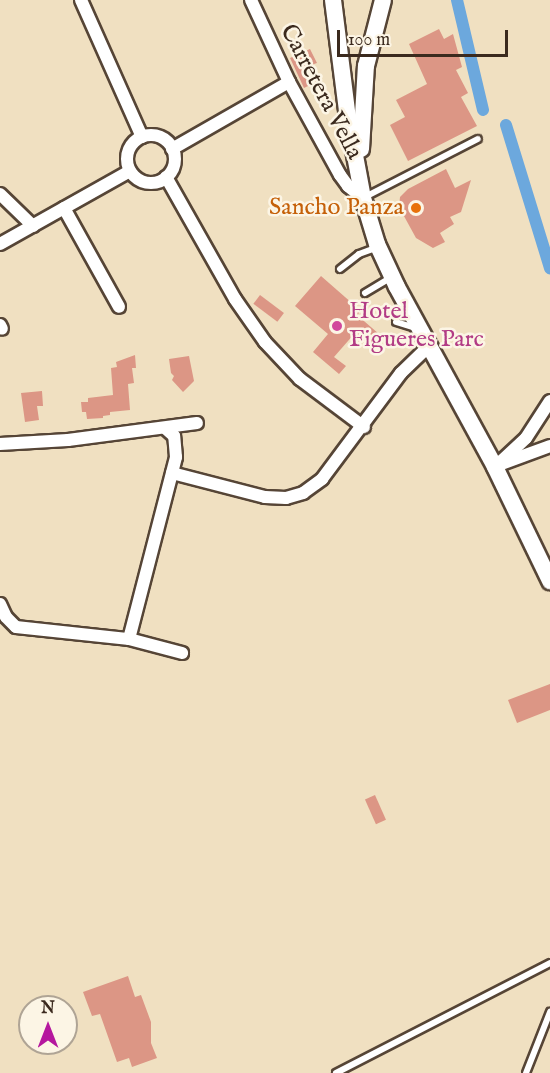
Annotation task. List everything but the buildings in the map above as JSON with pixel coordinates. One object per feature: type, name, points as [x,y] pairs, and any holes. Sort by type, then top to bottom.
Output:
[{"type":"main road","points":[[333,0],[348,118],[363,198],[378,247],[495,467],[550,581]]},
{"type":"main road","points":[[360,179],[361,116],[366,66],[383,0]]},
{"type":"street","points":[[81,0],[142,137]]},
{"type":"street","name":"Carretera Vella","points":[[251,0],[289,82],[340,175],[348,186],[363,198]]},
{"type":"street","points":[[172,149],[289,82]]},
{"type":"street","points":[[156,136],[168,143],[172,149],[174,164],[166,177],[151,183],[135,177],[130,171],[127,155],[130,148],[142,137],[156,136]]},
{"type":"street","points":[[1,242],[130,171]]},
{"type":"street","points":[[166,177],[235,299],[265,342],[300,379],[363,427]]},
{"type":"street","points":[[0,194],[33,226]]},
{"type":"street","points":[[64,208],[118,307]]},
{"type":"street","points":[[172,473],[265,497],[294,496],[312,489],[363,427],[401,373],[429,346]]},
{"type":"street","points":[[495,467],[526,438],[550,401]]},
{"type":"street","points":[[0,444],[68,440],[197,423]]},
{"type":"street","points":[[129,639],[172,473],[177,445],[174,436],[165,428]]},
{"type":"street","points":[[495,467],[550,446]]},
{"type":"street","points":[[0,604],[6,617],[16,627],[129,639],[182,652]]},
{"type":"lane","points":[[363,198],[478,139]]},
{"type":"lane","points":[[340,269],[359,254],[378,247]]},
{"type":"lane","points":[[365,293],[378,283],[392,277]]},
{"type":"lane","points":[[396,322],[420,329]]},
{"type":"lane","points":[[336,1073],[550,963]]},
{"type":"lane","points":[[526,1073],[550,1012]]},
{"type":"waterway","points":[[457,0],[483,110]]},
{"type":"waterway","points":[[506,125],[550,268]]},
{"type":"place","name":"Sancho Panza","points":[[416,208]]},
{"type":"place","name":"Hotel Figueres Parc","points":[[337,326]]}]
